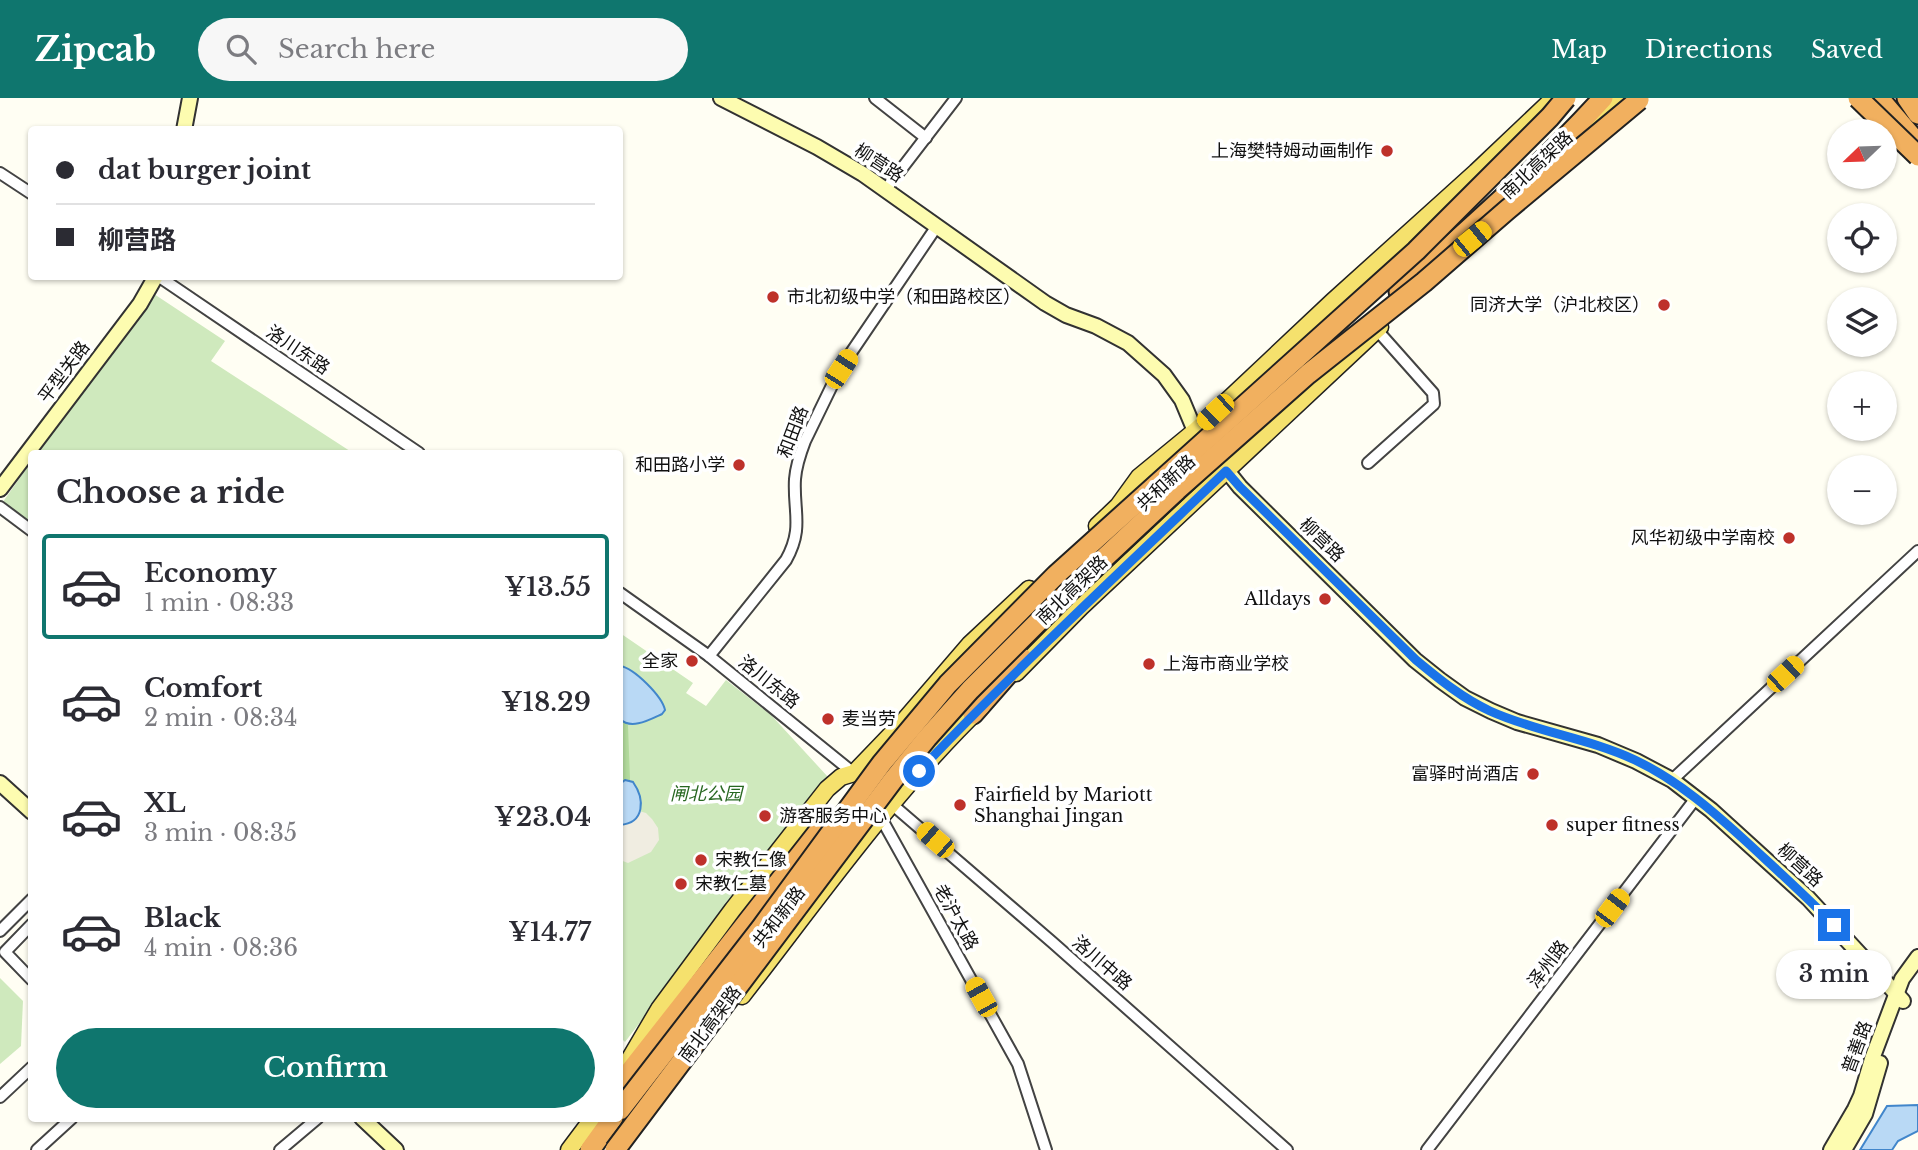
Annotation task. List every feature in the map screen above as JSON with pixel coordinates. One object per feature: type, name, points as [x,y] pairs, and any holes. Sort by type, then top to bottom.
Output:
[{"type":"highway","points":[[1416,251],[1566,98]]},
{"type":"highway","name":"南北高架路","points":[[623,1106],[753,939],[882,763],[948,684],[1056,575],[1416,251],[1532,155],[1585,98]]},
{"type":"highway","name":"南北高架路","points":[[615,1150],[853,832],[927,738],[970,690],[1071,589],[1177,489],[1544,159],[1603,98]]},
{"type":"highway","points":[[1308,374],[1424,282],[1643,98]]},
{"type":"highway","points":[[1860,98],[1918,156]]},
{"type":"highway","points":[[1879,98],[1918,144]]},
{"type":"highway","points":[[1895,98],[1918,124]]},
{"type":"highway","points":[[1907,98],[1918,114]]},
{"type":"highway","points":[[973,714],[1077,599],[1210,475],[1267,410]]},
{"type":"highway","points":[[623,1081],[825,823],[882,763]]},
{"type":"highway","points":[[590,1150],[610,1122]]},
{"type":"main road","points":[[185,126],[190,98]]},
{"type":"main road","name":"柳营路","points":[[721,98],[838,159],[886,189],[1045,303],[1128,343],[1164,375],[1182,400],[1198,434],[1240,487],[1416,660],[1465,698],[1491,711],[1517,722],[1617,752],[1672,780],[1696,798],[1808,898],[1899,997]]},
{"type":"main road","name":"共和新路","points":[[1198,434],[1334,302],[1554,98]]},
{"type":"main road","name":"共和新路","points":[[623,1072],[659,1009],[827,789],[841,777],[854,773],[902,723],[970,644],[1118,506],[1554,120],[1574,98]]},
{"type":"main road","name":"共和新路","points":[[1222,466],[1405,294],[1545,182],[1618,98]]},
{"type":"main road","points":[[1860,98],[1918,163]]},
{"type":"main road","points":[[1914,98],[1918,103]]},
{"type":"main road","points":[[1476,172],[1500,167]]},
{"type":"main road","name":"共和新路","points":[[623,1150],[892,804],[973,714],[997,674],[1044,625],[1377,330],[1409,300],[1435,270]]},
{"type":"main road","name":"平型关路","points":[[30,450],[140,304],[155,280]]},
{"type":"main road","name":"平型关路","points":[[0,489],[28,452]]},
{"type":"main road","name":"共和新路","points":[[623,1082],[674,1032],[855,787],[854,773]]},
{"type":"main road","points":[[0,783],[28,808]]},
{"type":"main road","name":"普善路","points":[[1844,1150],[1865,1114],[1902,979],[1918,957]]},
{"type":"main road","name":"普善路","points":[[1831,1150],[1861,1096],[1891,1010],[1918,972]]},
{"type":"main road","points":[[366,1122],[396,1150]]},
{"type":"main road","points":[[569,1150],[590,1122]]},
{"type":"street","points":[[875,98],[926,138]]},
{"type":"street","points":[[886,189],[956,98]]},
{"type":"street","points":[[0,173],[28,191]]},
{"type":"street","name":"和田路","points":[[709,656],[792,549],[798,523],[795,480],[805,441],[841,369],[937,226]]},
{"type":"street","name":"洛川东路","points":[[163,280],[415,450]]},
{"type":"street","points":[[1368,463],[1434,404],[1433,393],[1377,330]]},
{"type":"street","points":[[0,507],[28,528]]},
{"type":"street","points":[[1672,780],[1918,551]]},
{"type":"street","name":"洛川东路","points":[[623,595],[709,656],[892,804]]},
{"type":"street","name":"泽州路","points":[[1427,1150],[1696,798]]},
{"type":"street","name":"洛川中路","points":[[892,804],[1287,1150]]},
{"type":"street","name":"老沪太路","points":[[881,818],[1018,1064],[1046,1150]]},
{"type":"street","points":[[0,931],[28,903]]},
{"type":"street","points":[[28,928],[2,950],[28,976]]},
{"type":"street","points":[[0,1097],[28,1071]]},
{"type":"street","points":[[37,1150],[68,1122]]},
{"type":"street","points":[[280,1150],[313,1122]]},
{"type":"green space","points":[[154,294],[225,341],[211,361],[348,450],[40,450]]},
{"type":"green space","points":[[28,466],[28,532],[0,506]]},
{"type":"green space","name":"闸北公园","points":[[623,635],[693,683],[686,693],[706,706],[726,680],[771,715],[828,777],[625,1042]]},
{"type":"green space","points":[[623,721],[628,725],[630,780],[623,782]]},
{"type":"green space","points":[[0,978],[23,1001],[21,1046],[0,1064]]},
{"type":"shaded area","points":[[639,811],[652,819],[658,828],[659,840],[651,852],[628,863],[623,861],[623,825],[637,818]]},
{"type":"water","points":[[623,667],[640,677],[653,690],[665,710],[646,721],[635,724],[624,722]]},
{"type":"water","points":[[623,782],[633,782],[641,803],[634,820],[623,824]]},
{"type":"water","points":[[1918,1105],[1918,1131],[1898,1141],[1892,1150],[1860,1150],[1887,1106]]},
{"type":"place","name":"上海樊特姆动画制作","points":[[1387,151]]},
{"type":"place","name":"市北初级中学（和田路校区）","points":[[773,297]]},
{"type":"place","name":"同济大学（沪北校区）","points":[[1664,305]]},
{"type":"place","name":"和田路小学","points":[[739,465]]},
{"type":"place","name":"风华初级中学南校","points":[[1789,538]]},
{"type":"place","name":"Alldays","points":[[1325,599]]},
{"type":"place","name":"全家","points":[[692,661]]},
{"type":"place","name":"上海市商业学校","points":[[1149,664]]},
{"type":"place","name":"麦当劳","points":[[828,719]]},
{"type":"place","name":"富驿时尚酒店","points":[[1533,774]]},
{"type":"place","name":"Fairfield by Mariott Shanghai Jingan","points":[[960,805]]},
{"type":"place","name":"游客服务中心","points":[[765,816]]},
{"type":"place","name":"super fitness","points":[[1552,825]]},
{"type":"place","name":"宋教仁像","points":[[701,860]]},
{"type":"place","name":"宋教仁墓","points":[[681,884]]},
{"type":"route","points":[[919,771],[1082,607],[1226,471],[1416,660],[1440,680],[1465,698],[1491,711],[1517,722],[1598,745],[1672,780],[1711,810],[1834,925]]}]
